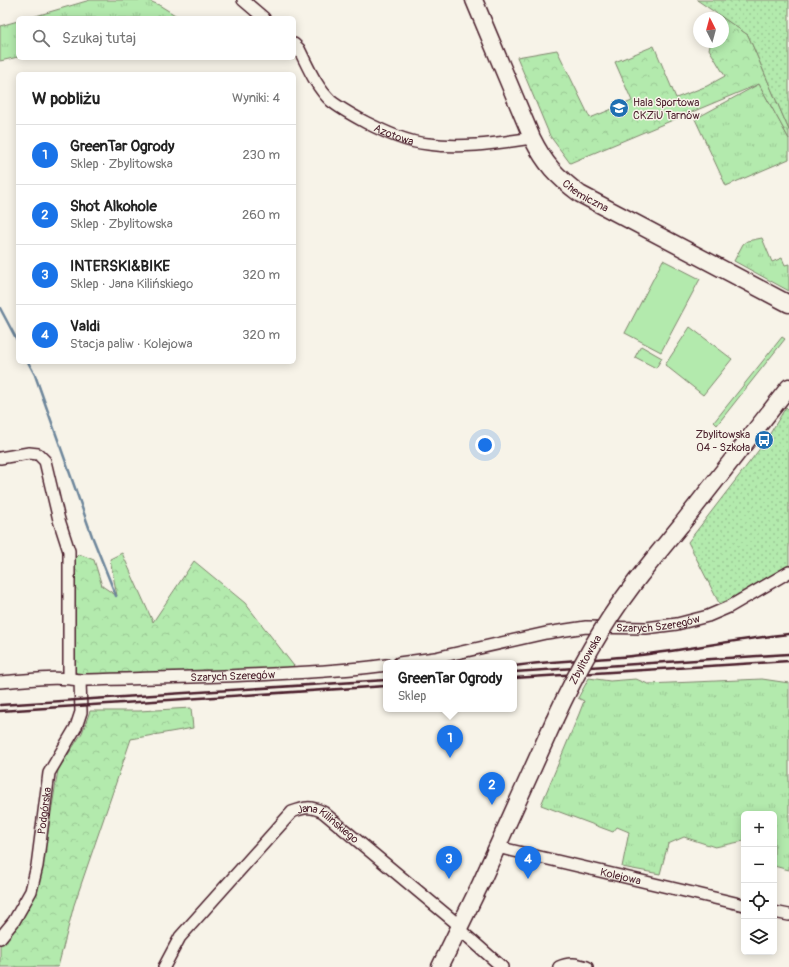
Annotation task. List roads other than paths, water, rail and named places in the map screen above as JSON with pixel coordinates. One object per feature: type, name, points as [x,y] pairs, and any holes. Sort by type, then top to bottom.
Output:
[{"type":"street","points":[[243,0],[262,16]]},
{"type":"street","name":"Chemiczna","points":[[474,0],[532,138],[550,168],[564,182],[580,194],[789,304]]},
{"type":"street","name":"Azotowa","points":[[296,46],[320,88],[332,101],[380,130],[409,140],[428,144],[455,146],[507,142],[532,138]]},
{"type":"street","name":"Zbylitowska","points":[[440,967],[497,847],[554,721],[576,676],[606,624],[630,589],[789,387]]},
{"type":"street","name":"Podgórska","points":[[0,458],[29,453],[38,454],[45,461],[59,520],[69,551],[74,679],[81,712],[76,727],[49,774],[37,866],[31,891],[14,922],[0,938]]},
{"type":"street","name":"Szarych Szeregów","points":[[421,660],[546,632],[586,627],[646,628],[677,624],[708,616],[730,607],[789,572]]},
{"type":"street","name":"Szarych Szeregów","points":[[0,682],[42,679],[283,674],[383,665]]},
{"type":"street","name":"Jana Kilińskiego","points":[[164,967],[180,937],[292,812],[304,807],[314,808],[323,812],[455,922],[459,929],[502,967]]},
{"type":"street","name":"Kolejowa","points":[[497,847],[741,904]]},
{"type":"street","points":[[777,913],[789,915]]},
{"type":"street","points":[[559,967],[566,964],[577,964],[588,967]]},
{"type":"waterway","points":[[0,308],[16,338]]},
{"type":"waterway","points":[[29,364],[35,375],[92,536],[116,596]]},
{"type":"railway","points":[[517,666],[641,655],[789,634]]},
{"type":"railway","points":[[517,672],[789,654]]},
{"type":"railway","points":[[517,678],[789,661]]},
{"type":"railway","points":[[0,705],[383,680]]},
{"type":"railway","points":[[0,711],[383,686]]},
{"type":"place","name":"Hala Sportowa CKZiU Tarnów","points":[[619,108]]},
{"type":"place","name":"Zbylitowska 04 - Szkoła","points":[[764,440]]},
{"type":"place","name":"GreenTar Ogrody","points":[[450,758]]},
{"type":"place","name":"Shot Alkohole","points":[[492,805]]},
{"type":"place","name":"INTERSKI&BIKE","points":[[449,879]]},
{"type":"place","name":"Valdi","points":[[528,879]]}]
